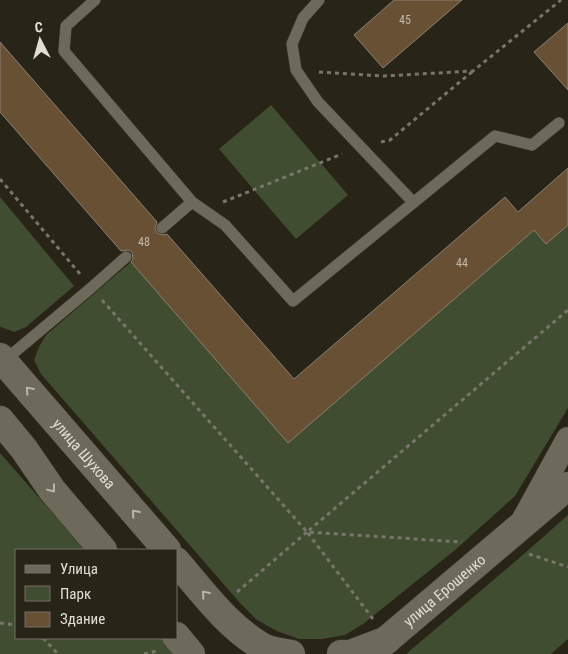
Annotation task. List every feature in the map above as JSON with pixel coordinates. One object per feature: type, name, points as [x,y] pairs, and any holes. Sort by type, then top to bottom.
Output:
[{"type":"main road","name":"улица Шухова","points":[[2,359],[166,549]]},
{"type":"main road","points":[[0,420],[24,449],[52,490],[102,549]]},
{"type":"main road","name":"улица Ерошенко","points":[[378,638],[510,536],[568,486]]},
{"type":"main road","points":[[178,563],[235,626],[262,647],[291,654]]},
{"type":"main road","points":[[178,638],[191,654]]},
{"type":"main road","points":[[341,654],[350,654],[378,638]]},
{"type":"street","name":"улица Ерошенко","points":[[510,536],[568,439]]},
{"type":"lane","points":[[95,0],[66,26],[64,51],[192,202],[225,225],[292,301],[495,136],[532,144],[559,123]]},
{"type":"lane","points":[[319,0],[303,18],[292,44],[296,70],[318,102],[413,202]]},
{"type":"lane","points":[[162,228],[192,202]]},
{"type":"lane","points":[[2,359],[91,288],[126,257]]},
{"type":"path","points":[[296,70],[384,76],[473,71],[560,0]]},
{"type":"path","points":[[0,179],[91,288],[307,532],[378,638]]},
{"type":"path","points":[[236,592],[568,310]]},
{"type":"path","points":[[307,532],[510,536],[568,567]]},
{"type":"path","points":[[0,623],[15,625]]},
{"type":"path","points":[[44,639],[58,654]]},
{"type":"green space","points":[[271,105],[348,195],[296,239],[219,149]]},
{"type":"green space","points":[[0,197],[74,286],[26,327],[14,332],[0,326]]},
{"type":"green space","points":[[568,225],[568,408],[515,496],[455,550],[363,624],[345,635],[322,639],[299,639],[277,631],[257,620],[240,603],[41,374],[34,360],[46,335],[131,262],[288,442],[534,230],[546,244]]},
{"type":"green space","points":[[0,453],[84,549],[15,549],[15,639],[162,639],[174,654],[0,654]]},
{"type":"green space","points":[[568,515],[568,639],[551,654],[406,654],[517,560]]},
{"type":"building","points":[[394,0],[462,0],[383,68],[354,35]]},
{"type":"building","points":[[568,23],[568,90],[534,52]]},
{"type":"building","points":[[0,42],[157,222],[155,229],[157,233],[167,234],[294,379],[505,197],[518,212],[568,168],[568,225],[546,244],[534,230],[288,443],[131,262],[133,259],[132,252],[128,250],[121,251],[0,112]]}]
